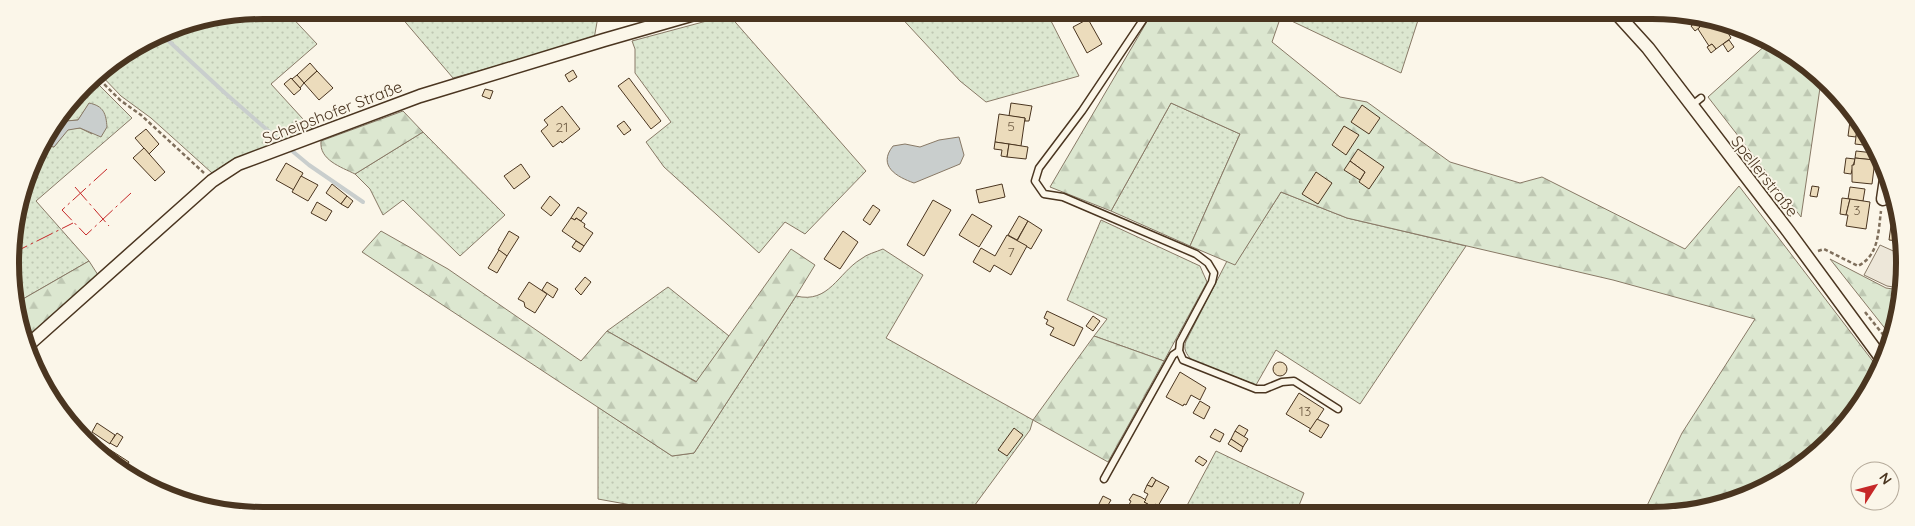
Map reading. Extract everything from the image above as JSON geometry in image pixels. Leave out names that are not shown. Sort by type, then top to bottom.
[{"type":"street","name":"Scheipshofer Straße","points":[[32,342],[212,181],[238,164],[420,96],[680,19]]},
{"type":"street","name":"Spellerstraße","points":[[1622,19],[1696,102],[1879,354]]},
{"type":"street","points":[[1883,200],[1885,189]]},
{"type":"lane","points":[[1143,19],[1082,111],[1039,168],[1035,181],[1044,194],[1063,197],[1196,254],[1208,262],[1214,273],[1212,282],[1180,342],[1179,351],[1184,360],[1256,390],[1265,389],[1282,382],[1294,381],[1338,409]]},
{"type":"lane","points":[[1104,479],[1173,355],[1179,351]]},
{"type":"path","points":[[100,80],[212,181]]},
{"type":"path","points":[[1817,251],[1824,249],[1858,266],[1866,262],[1875,251],[1883,200]]},
{"type":"green space","points":[[247,19],[293,19],[317,44],[271,84],[313,130],[229,162],[212,173],[151,118],[121,96],[104,78],[114,69],[141,51],[170,37],[215,23]]},
{"type":"green space","points":[[403,19],[598,19],[594,39],[453,78]]},
{"type":"green space","points":[[714,19],[733,19],[866,171],[805,234],[785,222],[759,253],[664,167],[646,142],[671,122],[635,73],[635,49],[632,41]]},
{"type":"green space","points":[[902,19],[1050,19],[1079,76],[986,102],[960,81]]},
{"type":"green space","points":[[1148,19],[1280,19],[1272,42],[1340,97],[1367,102],[1450,162],[1520,183],[1542,177],[1685,249],[1739,186],[1875,363],[1864,385],[1836,424],[1801,457],[1774,475],[1745,489],[1700,503],[1668,507],[1646,507],[1682,433],[1755,319],[1613,280],[1347,218],[1281,192],[1235,265],[1190,246],[1240,134],[1171,103],[1111,211],[1050,187]]},
{"type":"green space","points":[[1287,19],[1418,19],[1401,73]]},
{"type":"green space","points":[[1764,46],[1801,69],[1820,86],[1801,217],[1708,97]]},
{"type":"green space","points":[[97,83],[132,118],[36,201],[89,261],[22,300],[19,279],[19,247],[23,215],[32,184],[49,146],[54,147],[68,129],[80,128],[92,134],[89,104],[78,120],[64,121],[69,114]]},
{"type":"green space","points":[[1171,103],[1240,134],[1190,246],[1111,211]]},
{"type":"green space","points":[[403,111],[423,132],[355,174],[332,162],[321,148],[321,141]]},
{"type":"green space","points":[[423,132],[505,215],[460,256],[403,200],[383,215],[370,189],[355,174]]},
{"type":"green space","points":[[1281,192],[1347,218],[1466,246],[1360,404],[1276,350],[1256,385],[1192,360],[1186,351],[1186,341],[1227,261],[1235,264]]},
{"type":"green space","points":[[1101,220],[1200,266],[1207,282],[1164,361],[1094,336],[1107,319],[1067,300]]},
{"type":"green space","points":[[381,231],[448,269],[581,361],[607,331],[696,382],[791,249],[815,265],[694,453],[672,456],[362,252]]},
{"type":"green space","points":[[883,249],[923,275],[886,338],[1033,420],[1030,430],[973,507],[642,507],[598,499],[598,407],[672,456],[694,453],[796,296],[817,296],[825,292],[853,265],[869,254]]},
{"type":"green space","points":[[1830,259],[1886,288],[1895,289],[1892,311],[1887,330]]},
{"type":"green space","points":[[89,261],[98,275],[30,335],[22,300]]},
{"type":"green space","points":[[668,287],[729,336],[697,382],[607,331]]},
{"type":"green space","points":[[1094,336],[1164,361],[1108,462],[1033,420]]},
{"type":"green space","points":[[1216,451],[1304,493],[1298,507],[1186,507]]},
{"type":"shaded area","points":[[89,103],[94,104],[101,108],[105,114],[107,127],[101,137],[80,128],[68,130],[54,147],[49,146],[64,121],[78,120]]},
{"type":"shaded area","points":[[959,137],[964,155],[960,164],[914,183],[901,178],[888,165],[887,159],[893,146],[905,144],[920,147],[939,140]]},
{"type":"shaded area","points":[[1880,245],[1896,252],[1895,287],[1887,286],[1864,275]]},
{"type":"building","points":[[1088,19],[1102,44],[1087,53],[1073,27]]},
{"type":"building","points":[[1695,22],[1700,27],[1695,31],[1691,26]]},
{"type":"building","points":[[1696,23],[1727,31],[1731,38],[1716,49],[1712,44],[1709,46],[1698,29],[1700,27]]},
{"type":"building","points":[[1729,40],[1734,47],[1728,52],[1723,44]]},
{"type":"building","points":[[1712,44],[1716,49],[1711,53],[1707,47]]},
{"type":"building","points":[[310,63],[317,71],[304,83],[297,75]]},
{"type":"building","points":[[573,70],[577,77],[569,82],[565,75]]},
{"type":"building","points":[[317,71],[333,88],[319,100],[304,83]]},
{"type":"building","points":[[297,75],[304,83],[300,88],[292,79]]},
{"type":"building","points":[[291,78],[301,89],[294,95],[284,84]]},
{"type":"building","points":[[629,78],[661,121],[651,129],[618,86]]},
{"type":"building","points":[[485,89],[493,91],[490,99],[482,96]]},
{"type":"building","points":[[1011,103],[1032,106],[1029,121],[1025,121],[1025,118],[1009,116]]},
{"type":"building","points":[[1362,105],[1380,118],[1369,134],[1351,122]]},
{"type":"building","points":[[562,106],[580,129],[562,143],[561,141],[553,147],[541,131],[548,125],[544,120]]},
{"type":"building","points":[[999,114],[1025,118],[1021,146],[995,142]]},
{"type":"building","points":[[624,121],[631,130],[624,135],[617,126]]},
{"type":"building","points":[[1850,121],[1857,130],[1856,137],[1848,136]]},
{"type":"building","points":[[1344,126],[1359,135],[1346,155],[1332,145]]},
{"type":"building","points":[[146,129],[159,144],[149,154],[135,138]]},
{"type":"building","points":[[1857,130],[1866,145],[1855,144]]},
{"type":"building","points":[[995,142],[1009,144],[1007,157],[1001,156],[1002,150],[994,149]]},
{"type":"building","points":[[1009,144],[1028,147],[1026,159],[1007,157]]},
{"type":"building","points":[[144,148],[165,172],[155,181],[133,158]]},
{"type":"building","points":[[1358,149],[1384,167],[1369,189],[1359,182],[1365,172],[1350,161]]},
{"type":"building","points":[[1856,151],[1870,153],[1873,159],[1873,160],[1855,158]]},
{"type":"building","points":[[1846,158],[1855,159],[1851,174],[1844,173]]},
{"type":"building","points":[[1855,158],[1873,160],[1875,163],[1872,184],[1852,182],[1852,165],[1854,165]]},
{"type":"building","points":[[1350,161],[1365,172],[1360,180],[1344,170]]},
{"type":"building","points":[[286,163],[303,173],[294,190],[276,180]]},
{"type":"building","points":[[521,164],[530,177],[514,189],[504,176]]},
{"type":"building","points":[[1316,172],[1332,183],[1318,204],[1302,194]]},
{"type":"building","points":[[301,176],[318,185],[308,201],[292,192]]},
{"type":"building","points":[[332,184],[347,196],[341,204],[326,193]]},
{"type":"building","points":[[1002,184],[1005,197],[979,203],[976,190]]},
{"type":"building","points":[[1812,186],[1819,187],[1817,197],[1810,196]]},
{"type":"building","points":[[1850,187],[1865,189],[1863,201],[1848,199]]},
{"type":"building","points":[[347,196],[353,201],[348,208],[341,204]]},
{"type":"building","points":[[550,196],[560,205],[551,216],[541,208]]},
{"type":"building","points":[[1842,198],[1850,199],[1846,215],[1840,214]]},
{"type":"building","points":[[1850,199],[1870,202],[1866,229],[1846,226],[1848,215],[1846,215]]},
{"type":"building","points":[[933,200],[951,210],[924,256],[907,245]]},
{"type":"building","points":[[317,202],[332,211],[326,221],[311,213]]},
{"type":"building","points":[[873,205],[880,210],[870,225],[863,220]]},
{"type":"building","points":[[578,207],[587,213],[581,221],[571,218]]},
{"type":"building","points":[[972,214],[992,226],[979,247],[959,235]]},
{"type":"building","points":[[1019,216],[1028,221],[1017,240],[1008,235]]},
{"type":"building","points":[[1892,217],[1895,241],[1889,240]]},
{"type":"building","points":[[571,218],[575,220],[576,218],[585,224],[584,227],[593,233],[584,246],[562,231]]},
{"type":"building","points":[[1028,221],[1042,230],[1031,249],[1017,241]]},
{"type":"building","points":[[509,231],[519,237],[507,256],[498,250]]},
{"type":"building","points":[[843,231],[858,242],[840,269],[824,259]]},
{"type":"building","points":[[1007,235],[1027,246],[1011,275],[994,265],[990,272],[973,262],[981,248],[995,256]]},
{"type":"building","points":[[576,241],[584,246],[580,252],[572,247]]},
{"type":"building","points":[[499,250],[507,256],[497,273],[488,268]]},
{"type":"building","points":[[585,277],[591,282],[581,295],[575,289]]},
{"type":"building","points":[[529,282],[547,294],[535,313],[525,307],[524,302],[518,299]]},
{"type":"building","points":[[547,282],[558,289],[553,298],[542,290]]},
{"type":"building","points":[[1047,311],[1083,328],[1074,346],[1050,335],[1054,328],[1046,324],[1048,320],[1044,318]]},
{"type":"building","points":[[1093,316],[1100,321],[1093,331],[1086,326]]},
{"type":"building","points":[[1280,362],[1285,364],[1287,369],[1285,374],[1280,376],[1275,374],[1273,369],[1275,364]]},
{"type":"building","points":[[1180,372],[1206,388],[1200,400],[1191,395],[1186,405],[1184,404],[1183,406],[1166,397]]},
{"type":"building","points":[[1299,393],[1324,409],[1311,429],[1286,414]]},
{"type":"building","points":[[1200,401],[1210,407],[1204,419],[1193,413]]},
{"type":"building","points":[[1317,419],[1329,425],[1321,438],[1309,431]]},
{"type":"building","points":[[97,423],[115,435],[110,444],[92,432]]},
{"type":"building","points":[[1239,425],[1248,430],[1244,437],[1235,431]]},
{"type":"building","points":[[1014,428],[1023,435],[1007,456],[998,450]]},
{"type":"building","points":[[1215,429],[1224,434],[1220,442],[1210,437]]},
{"type":"building","points":[[1235,431],[1248,439],[1243,447],[1231,439]]},
{"type":"building","points":[[117,433],[123,437],[117,447],[110,443]]},
{"type":"building","points":[[93,439],[129,462],[127,466]]},
{"type":"building","points":[[1231,439],[1243,447],[1241,452],[1228,444]]},
{"type":"building","points":[[1199,456],[1207,461],[1203,466],[1195,461]]},
{"type":"building","points":[[1152,477],[1156,480],[1152,487],[1147,485]]},
{"type":"building","points":[[1156,480],[1169,487],[1158,506],[1155,504],[1153,507],[1144,502],[1148,494],[1144,492],[1147,485],[1152,487]]},
{"type":"building","points":[[1133,494],[1146,500],[1144,502],[1153,507],[1128,507],[1131,501],[1129,500]]},
{"type":"building","points":[[1103,496],[1111,500],[1107,507],[1098,507]]},
{"type":"waterway","points":[[166,39],[281,142]]},
{"type":"waterway","points":[[291,150],[309,165],[363,202]]},
{"type":"power","points":[[107,169],[62,210],[86,235],[131,193]]},
{"type":"power","points":[[75,187],[109,226]]},
{"type":"power","points":[[19,250],[73,223]]}]
